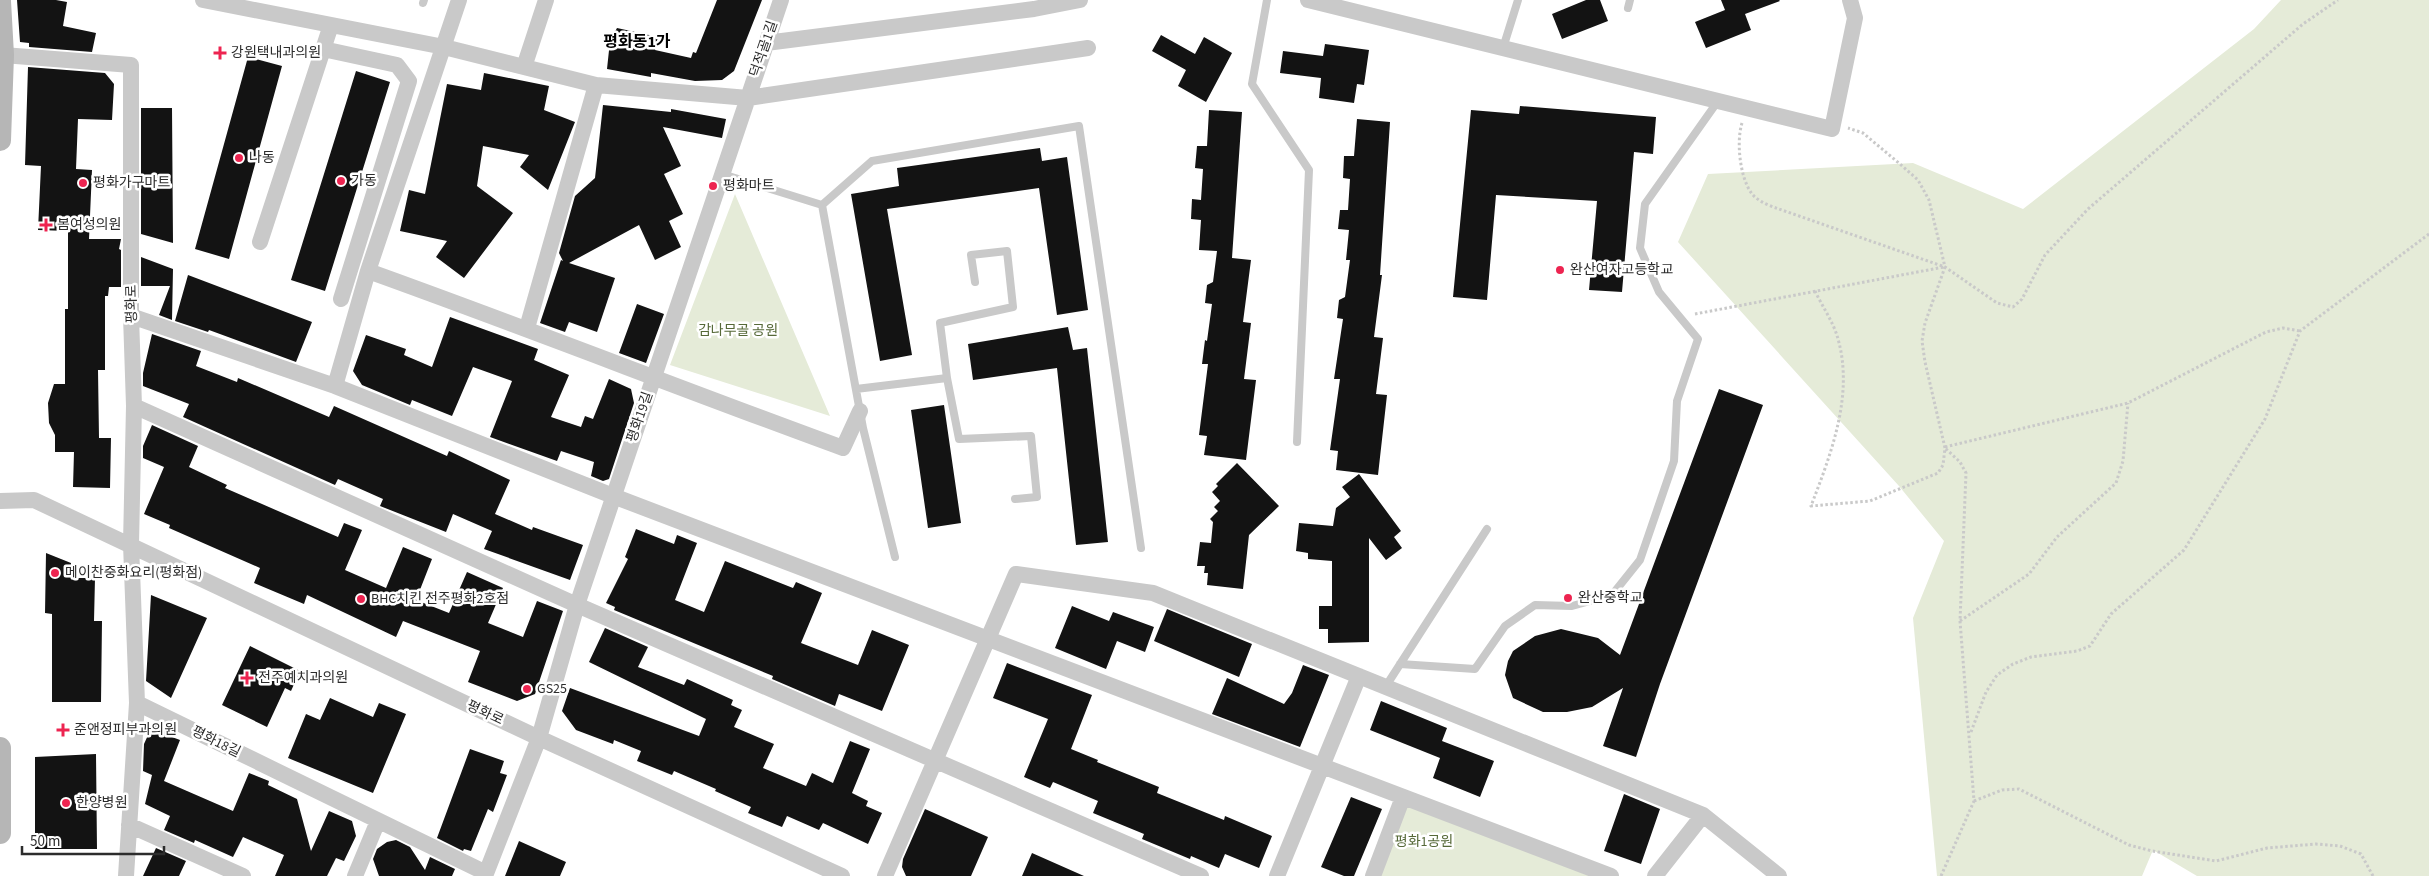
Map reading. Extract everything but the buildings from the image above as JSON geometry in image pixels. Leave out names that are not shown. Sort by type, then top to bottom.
[{"type":"street","points":[[203,0],[444,47],[596,86],[748,98],[1088,48]]},
{"type":"street","points":[[335,386],[368,271],[459,0]]},
{"type":"street","points":[[524,67],[546,0]]},
{"type":"street","name":"덕적골1길","points":[[748,98],[780,0]]},
{"type":"street","points":[[766,43],[1080,0]]},
{"type":"street","points":[[1308,0],[1832,129],[1855,18],[1850,0]]},
{"type":"street","points":[[0,1],[3,55],[0,140]]},
{"type":"street","points":[[260,242],[331,25]]},
{"type":"street","points":[[322,49],[397,65],[409,81],[341,299]]},
{"type":"street","name":"평화로","points":[[3,55],[131,65],[131,316],[134,406],[131,544],[137,703]]},
{"type":"street","points":[[527,328],[596,86]]},
{"type":"street","name":"평화19길","points":[[539,738],[577,604],[748,98]]},
{"type":"street","points":[[368,271],[527,328],[653,378],[843,448],[860,411]]},
{"type":"street","points":[[131,316],[335,386],[613,496],[989,637],[1611,876]]},
{"type":"street","points":[[134,406],[577,604],[1201,876]]},
{"type":"street","name":"평화로","points":[[0,501],[34,500],[131,544],[539,738],[842,876]]},
{"type":"street","points":[[885,876],[1016,574],[1153,593],[1703,815],[1779,876]]},
{"type":"street","points":[[1277,876],[1360,676]]},
{"type":"street","points":[[126,876],[137,703]]},
{"type":"street","name":"평화18길","points":[[137,703],[485,874],[539,738]]},
{"type":"street","points":[[0,748],[0,833]]},
{"type":"street","points":[[1373,876],[1403,797]]},
{"type":"street","points":[[1655,876],[1703,815]]},
{"type":"street","points":[[355,876],[378,821]]},
{"type":"street","points":[[129,825],[243,876]]},
{"type":"lane","points":[[1267,0],[1252,84],[1309,170],[1297,442]]},
{"type":"lane","points":[[1502,48],[1518,0]]},
{"type":"lane","points":[[1628,8],[1630,0]]},
{"type":"lane","points":[[1400,664],[1475,668],[1505,626],[1535,604],[1572,606],[1612,595],[1640,560],[1674,461],[1678,401],[1698,339],[1659,292],[1640,248],[1646,204],[1718,101]]},
{"type":"lane","points":[[822,205],[872,161],[1079,126],[1141,548]]},
{"type":"lane","points":[[722,174],[822,205]]},
{"type":"lane","points":[[822,205],[860,411],[895,557]]},
{"type":"lane","points":[[975,282],[970,255],[1007,251],[1013,307],[940,323],[947,378],[959,439],[1031,436],[1037,497],[1015,499]]},
{"type":"lane","points":[[856,388],[947,378]]},
{"type":"lane","points":[[1386,686],[1487,529]]},
{"type":"path","points":[[1748,108],[1740,128],[1738,148],[1747,184],[1757,199],[1779,209],[1944,267],[1997,303],[2007,307],[2016,306],[2045,255],[2088,209],[2303,24],[2338,0]]},
{"type":"path","points":[[1815,291],[1838,338],[1845,386],[1829,460],[1811,506],[1870,501],[1938,472],[1943,465],[1945,448],[1922,341],[1925,323],[1944,267],[1929,200],[1918,180],[1863,133],[1845,128],[1832,129]]},
{"type":"path","points":[[1971,732],[1986,692],[1997,675],[2013,664],[2031,657],[2077,651],[2090,646],[2111,614],[2184,550],[2264,419],[2300,330],[2429,234]]},
{"type":"path","points":[[1680,317],[1944,267]]},
{"type":"path","points":[[1945,448],[2128,403],[2266,332],[2283,328],[2300,330]]},
{"type":"path","points":[[1960,621],[2029,574],[2056,537],[2116,483],[2123,460],[2128,403]]},
{"type":"path","points":[[1941,876],[1974,801],[1971,732],[1960,621],[1966,473],[1960,462],[1945,448]]},
{"type":"path","points":[[1974,801],[2002,790],[2019,789],[2128,845],[2205,860],[2224,860],[2267,848],[2316,844],[2340,846],[2361,854],[2372,876]]},
{"type":"green space","points":[[2281,0],[2429,0],[2429,876],[2197,876],[2153,850],[2142,876],[1937,876],[1913,618],[1944,541],[1899,486],[1678,242],[1708,174],[1913,163],[2023,209],[2254,29]]},
{"type":"green space","name":"감나무골 공원","points":[[735,194],[830,416],[670,365]]},
{"type":"green space","name":"평화1공원","points":[[1403,797],[1611,876],[1373,876]]},
{"type":"place","name":"강원택내과의원","points":[[220,53]]},
{"type":"place","name":"나동","points":[[239,158]]},
{"type":"place","name":"가동","points":[[341,181]]},
{"type":"place","name":"평화가구마트","points":[[83,183]]},
{"type":"place","name":"평화마트","points":[[713,186]]},
{"type":"place","name":"봄여성의원","points":[[46,225]]},
{"type":"place","name":"완산여자고등학교","points":[[1560,270]]},
{"type":"place","name":"메이찬중화요리(평화점)","points":[[55,573]]},
{"type":"place","name":"완산중학교","points":[[1568,598]]},
{"type":"place","name":"BHC치킨 전주평화2호점","points":[[361,599]]},
{"type":"place","name":"전주예치과의원","points":[[247,678]]},
{"type":"place","name":"GS25","points":[[527,689]]},
{"type":"place","name":"준앤정피부과의원","points":[[63,730]]},
{"type":"place","name":"한양병원","points":[[66,803]]},
{"type":"district","name":"평화동1가","points":[[637,42]]}]
